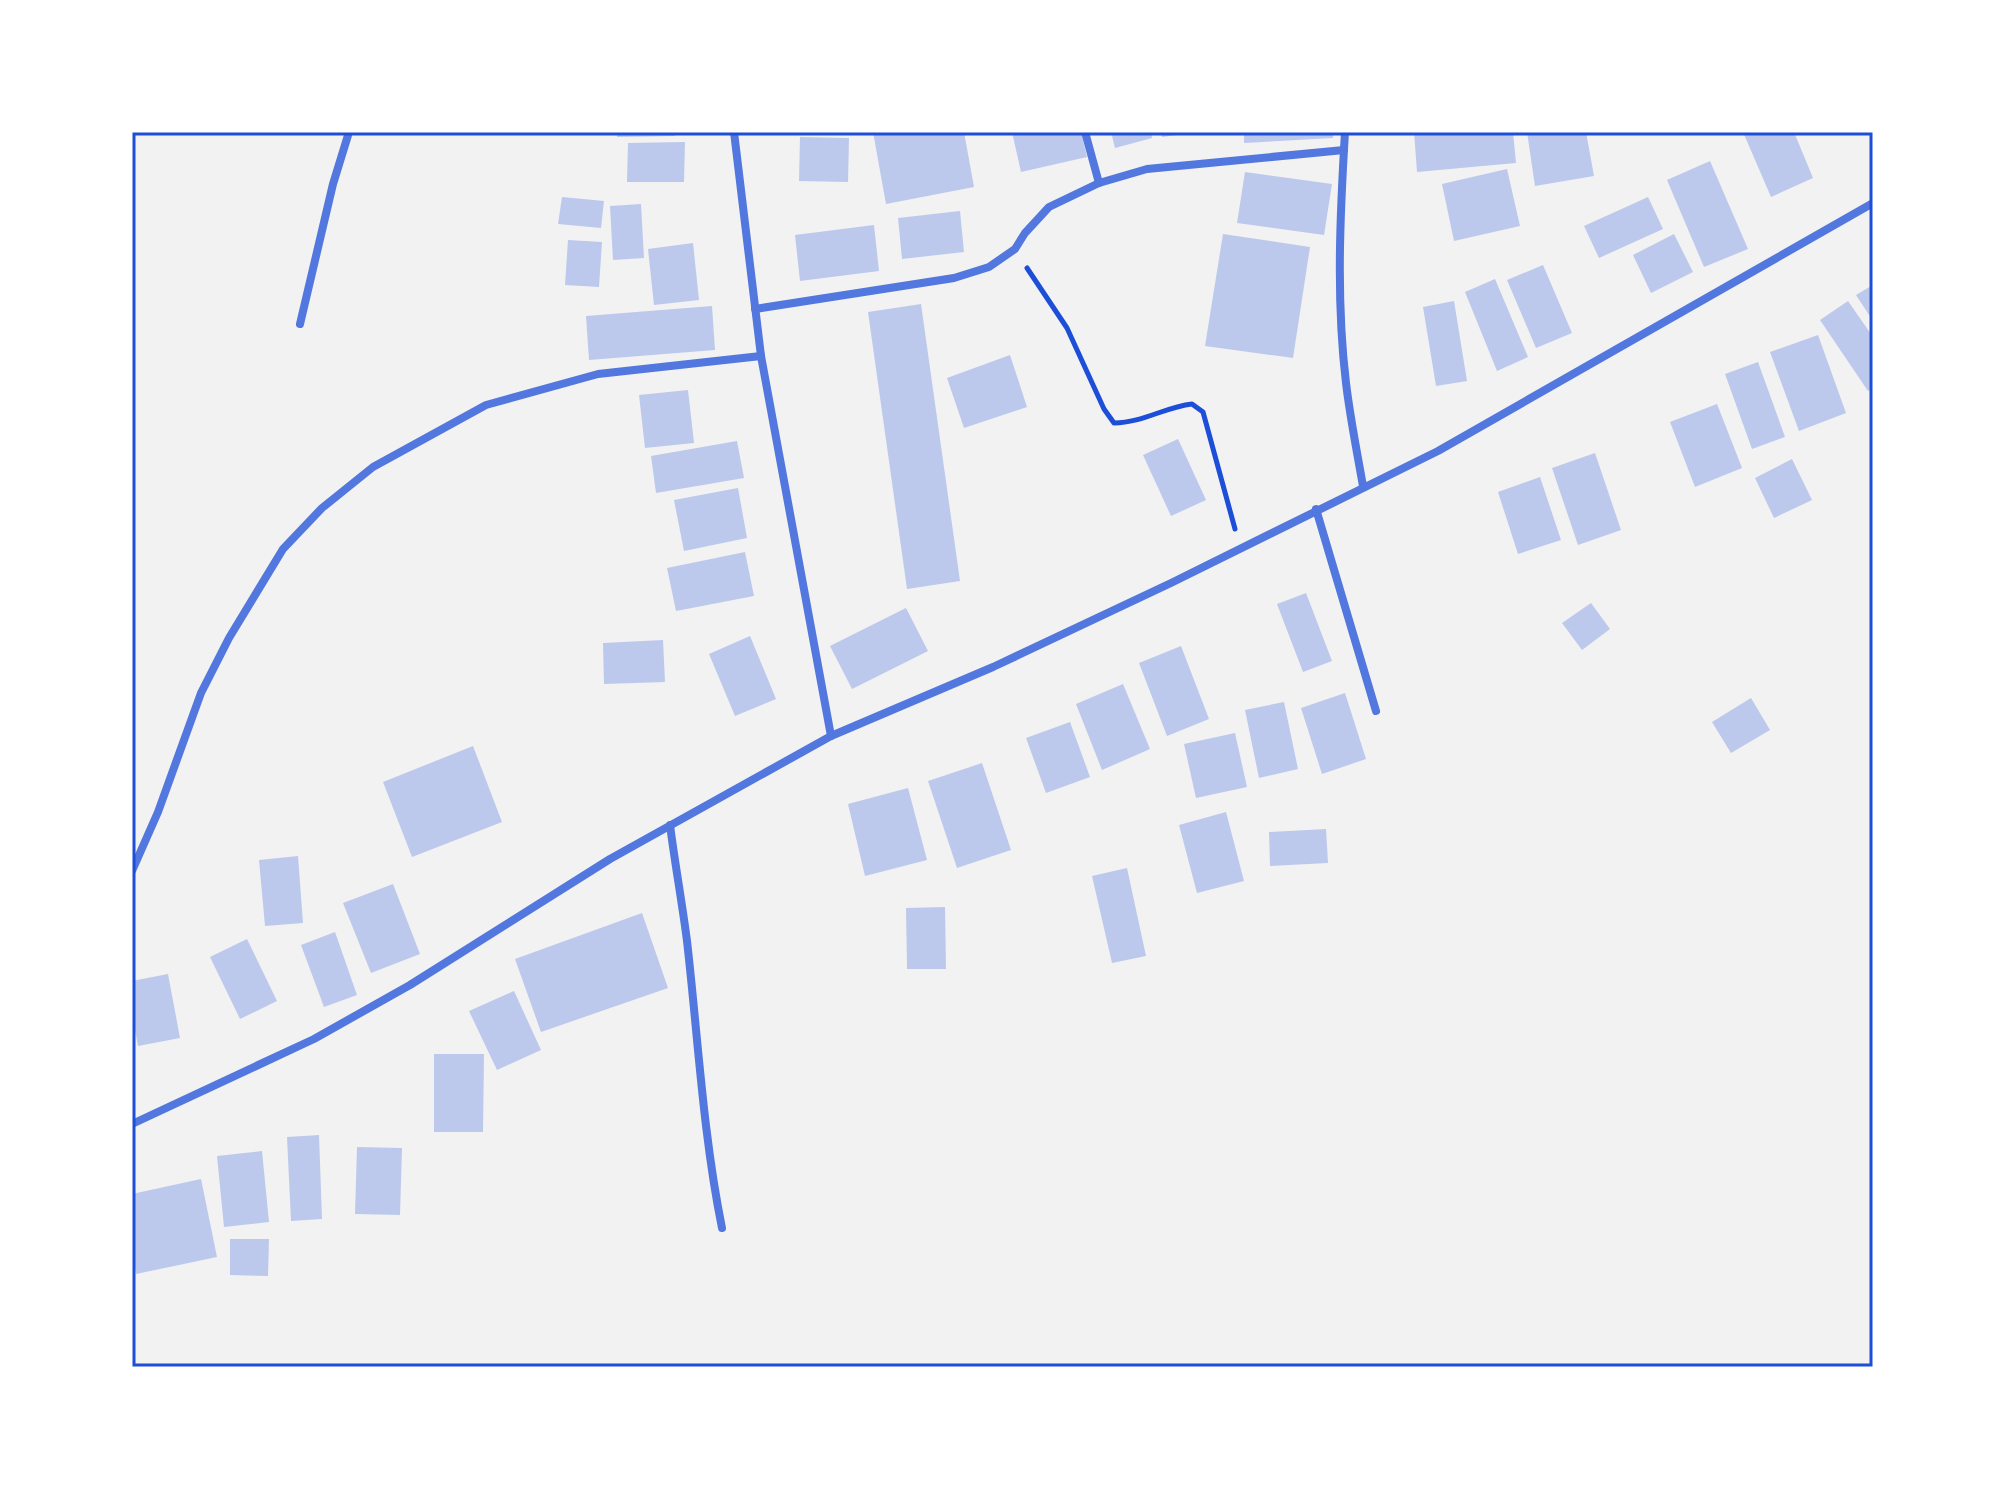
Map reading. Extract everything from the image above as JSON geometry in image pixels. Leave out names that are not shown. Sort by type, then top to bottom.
[{"type":"street","points":[[300,324],[333,184],[349,132]]},
{"type":"street","points":[[734,132],[761,356],[831,736]]},
{"type":"street","points":[[1085,132],[1099,183]]},
{"type":"street","points":[[1345,132],[1341,204],[1342,319],[1346,382],[1363,486]]},
{"type":"street","points":[[755,309],[954,278],[989,267],[1015,249],[1049,207],[1099,183],[1147,169],[1344,150]]},
{"type":"street","points":[[132,1124],[328,1031],[410,985],[610,859],[831,736],[993,667],[1438,451],[1873,203]]},
{"type":"street","points":[[132,871],[158,812],[201,693],[229,638],[283,549],[332,499],[373,467],[486,405],[598,374],[761,356]]},
{"type":"street","points":[[1316,509],[1376,711]]},
{"type":"street","points":[[670,825],[687,939],[697,1054],[722,1228]]},
{"type":"path","points":[[1015,249],[1067,328],[1104,409],[1114,423],[1131,423],[1180,405],[1192,404],[1203,412],[1240,549]]},
{"type":"building","points":[[617,132],[675,132],[675,136],[617,137]]},
{"type":"building","points":[[873,132],[964,132],[974,187],[886,204]]},
{"type":"building","points":[[1012,132],[1081,132],[1087,157],[1021,172]]},
{"type":"building","points":[[1111,132],[1151,132],[1152,138],[1115,148]]},
{"type":"building","points":[[1161,132],[1185,132],[1185,134],[1162,137]]},
{"type":"building","points":[[1244,132],[1333,132],[1333,138],[1244,143]]},
{"type":"building","points":[[1414,132],[1513,132],[1516,163],[1417,172]]},
{"type":"building","points":[[1527,132],[1586,132],[1594,176],[1535,186]]},
{"type":"building","points":[[1743,132],[1794,132],[1813,178],[1771,197]]},
{"type":"building","points":[[800,137],[849,138],[848,182],[799,181]]},
{"type":"building","points":[[685,142],[684,182],[627,182],[628,143]]},
{"type":"building","points":[[1710,161],[1748,249],[1704,267],[1667,180]]},
{"type":"building","points":[[1507,169],[1520,226],[1454,241],[1442,184]]},
{"type":"building","points":[[1245,172],[1332,184],[1324,235],[1237,223]]},
{"type":"building","points":[[562,197],[604,201],[601,228],[558,224]]},
{"type":"building","points":[[1648,197],[1663,229],[1599,258],[1584,226]]},
{"type":"building","points":[[641,204],[644,258],[613,260],[610,206]]},
{"type":"building","points":[[960,211],[964,252],[902,259],[898,218]]},
{"type":"building","points":[[874,225],[879,271],[800,281],[795,235]]},
{"type":"building","points":[[1223,234],[1310,247],[1293,358],[1205,346]]},
{"type":"building","points":[[1674,234],[1693,272],[1651,293],[1633,255]]},
{"type":"building","points":[[568,240],[602,242],[599,287],[565,285]]},
{"type":"building","points":[[693,243],[699,300],[654,305],[648,249]]},
{"type":"building","points":[[1543,265],[1572,333],[1536,348],[1507,280]]},
{"type":"building","points":[[1495,279],[1528,357],[1497,371],[1465,292]]},
{"type":"building","points":[[1873,285],[1873,321],[1856,295]]},
{"type":"building","points":[[1454,301],[1467,381],[1436,386],[1423,307]]},
{"type":"building","points":[[1848,301],[1873,337],[1873,388],[1868,391],[1820,320]]},
{"type":"building","points":[[921,304],[960,581],[907,589],[868,312]]},
{"type":"building","points":[[712,306],[715,350],[589,360],[586,316]]},
{"type":"building","points":[[1818,335],[1846,413],[1799,431],[1770,352]]},
{"type":"building","points":[[1010,355],[1027,407],[964,428],[947,378]]},
{"type":"building","points":[[1758,362],[1785,437],[1752,449],[1725,374]]},
{"type":"building","points":[[688,390],[694,443],[645,448],[639,395]]},
{"type":"building","points":[[1717,404],[1742,468],[1695,487],[1670,422]]},
{"type":"building","points":[[1178,439],[1206,500],[1171,516],[1143,455]]},
{"type":"building","points":[[737,441],[744,478],[656,493],[651,456]]},
{"type":"building","points":[[1595,453],[1621,530],[1578,545],[1552,468]]},
{"type":"building","points":[[1792,459],[1812,500],[1774,518],[1755,478]]},
{"type":"building","points":[[1540,477],[1561,540],[1518,554],[1498,492]]},
{"type":"building","points":[[738,488],[747,538],[684,551],[674,500]]},
{"type":"building","points":[[745,552],[754,596],[676,611],[667,568]]},
{"type":"building","points":[[1306,593],[1332,661],[1303,672],[1277,604]]},
{"type":"building","points":[[1591,603],[1610,629],[1582,650],[1562,623]]},
{"type":"building","points":[[906,608],[928,651],[852,689],[830,646]]},
{"type":"building","points":[[750,636],[776,699],[735,716],[709,654]]},
{"type":"building","points":[[663,640],[665,682],[604,684],[603,643]]},
{"type":"building","points":[[1181,646],[1209,719],[1167,736],[1139,663]]},
{"type":"building","points":[[1123,684],[1150,749],[1102,770],[1076,704]]},
{"type":"building","points":[[1345,693],[1366,759],[1322,774],[1301,708]]},
{"type":"building","points":[[1751,698],[1770,730],[1731,753],[1712,722]]},
{"type":"building","points":[[1284,702],[1298,769],[1259,778],[1245,710]]},
{"type":"building","points":[[1070,722],[1090,777],[1046,793],[1026,738]]},
{"type":"building","points":[[1235,733],[1247,787],[1196,798],[1184,744]]},
{"type":"building","points":[[473,746],[502,822],[412,857],[383,782]]},
{"type":"building","points":[[982,763],[1011,850],[957,868],[928,781]]},
{"type":"building","points":[[908,788],[927,860],[865,876],[848,804]]},
{"type":"building","points":[[1226,812],[1244,881],[1197,893],[1179,825]]},
{"type":"building","points":[[1326,829],[1328,863],[1270,866],[1269,832]]},
{"type":"building","points":[[298,856],[303,923],[265,926],[259,860]]},
{"type":"building","points":[[1127,868],[1146,956],[1112,963],[1092,876]]},
{"type":"building","points":[[393,884],[420,954],[371,973],[343,903]]},
{"type":"building","points":[[945,907],[946,969],[907,969],[906,908]]},
{"type":"building","points":[[642,913],[668,988],[541,1032],[515,959]]},
{"type":"building","points":[[335,932],[357,995],[324,1007],[301,945]]},
{"type":"building","points":[[247,939],[277,1001],[240,1019],[210,957]]},
{"type":"building","points":[[168,974],[180,1038],[138,1046],[132,1013],[132,981]]},
{"type":"building","points":[[514,991],[541,1050],[497,1070],[469,1011]]},
{"type":"building","points":[[434,1054],[484,1054],[483,1132],[434,1132]]},
{"type":"building","points":[[319,1135],[322,1219],[291,1221],[287,1137]]},
{"type":"building","points":[[357,1147],[402,1148],[400,1215],[355,1214]]},
{"type":"building","points":[[262,1151],[269,1222],[224,1227],[217,1156]]},
{"type":"building","points":[[201,1179],[217,1257],[136,1274],[132,1251],[132,1194]]},
{"type":"building","points":[[230,1239],[269,1239],[268,1276],[230,1275]]}]
